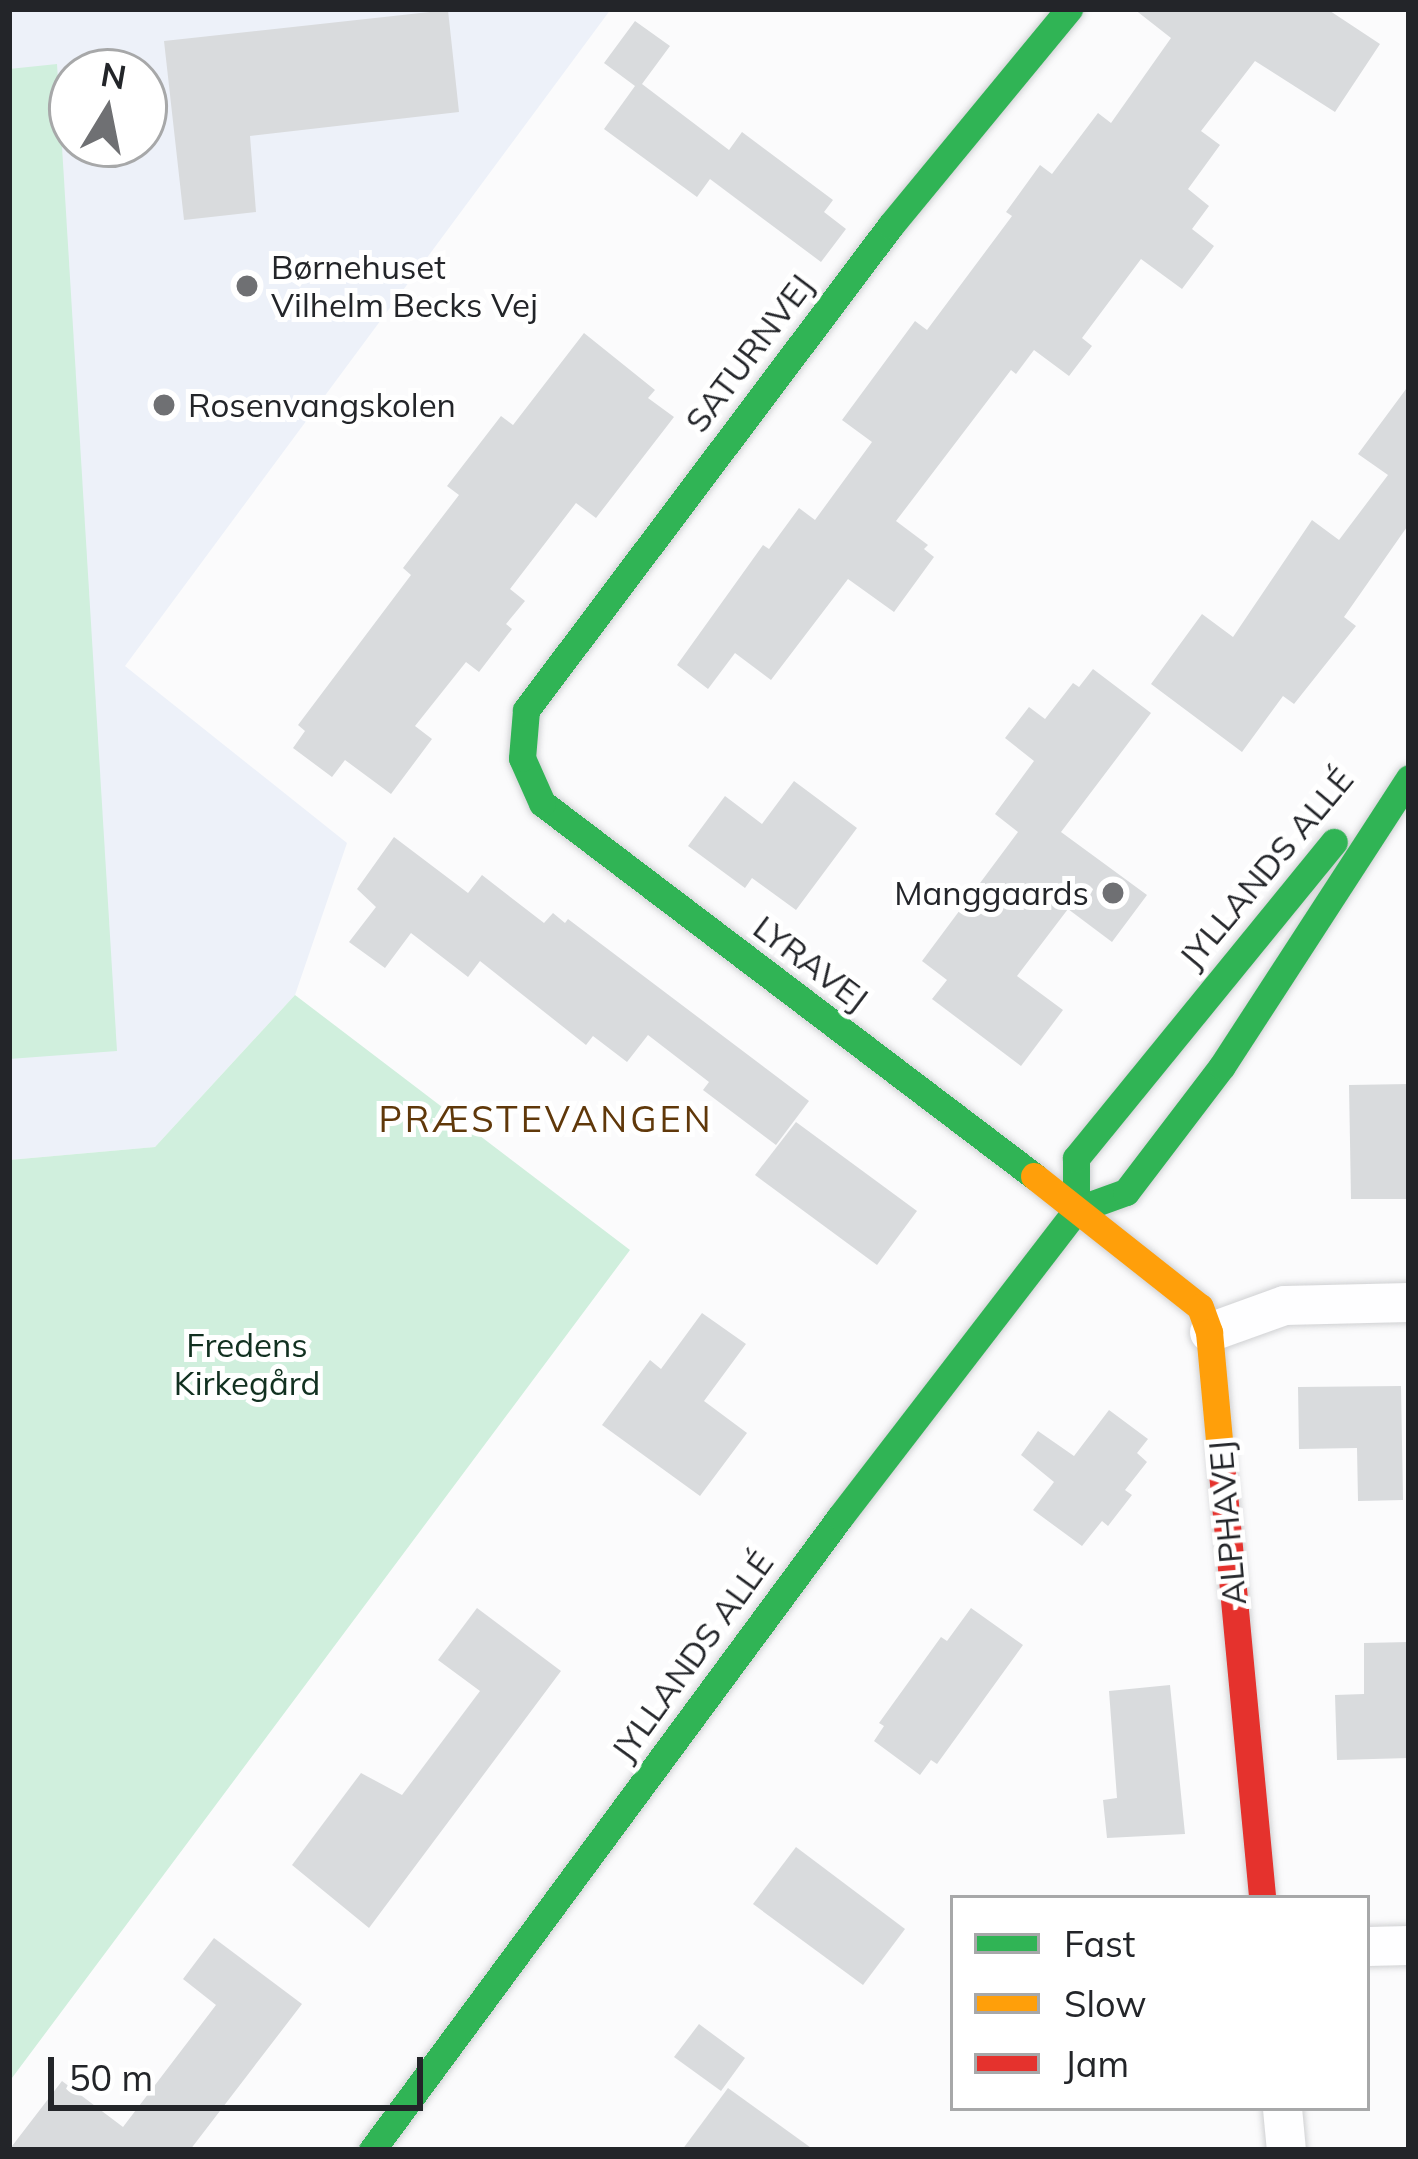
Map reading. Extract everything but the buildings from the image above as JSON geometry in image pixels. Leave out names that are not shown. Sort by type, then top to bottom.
[{"type":"street","name":"SATURNVEJ","points":[[521,758],[526,710],[890,225],[1069,9]]},
{"type":"street","name":"JYLLANDS ALLÉ","points":[[1076,1210],[1076,1158],[1409,753]]},
{"type":"street","name":"LYRAVEJ","points":[[521,758],[542,803],[1076,1210]]},
{"type":"street","name":"JYLLANDS ALLÉ","points":[[372,2150],[840,1517],[1076,1210],[1126,1192],[1222,1066],[1409,778]]},
{"type":"street","name":"ALPHAVEJ","points":[[1076,1210],[1180,1286],[1200,1307],[1209,1332],[1262,1895]]},
{"type":"street","points":[[1209,1332],[1284,1305],[1409,1302]]},
{"type":"street","points":[[1370,1946],[1409,1945]]},
{"type":"street","points":[[1282,2111],[1286,2150]]},
{"type":"shaded area","name":"Rosenvangskolen","points":[[9,9],[611,9],[125,666],[347,843],[295,995],[155,1147],[9,1160]]},
{"type":"green space","points":[[48,65],[48,168],[63,168],[117,1051],[9,1059],[9,69]]},
{"type":"green space","name":"Fredens Kirkegård","points":[[295,995],[630,1250],[9,2082],[9,1160],[155,1147]]},
{"type":"traffic: fast","points":[[1034,1176],[542,803],[522,758],[526,710],[891,225],[1069,9]]},
{"type":"traffic: fast","points":[[372,2150],[840,1517],[1076,1210],[1126,1192],[1222,1066],[1409,778]]},
{"type":"traffic: fast","points":[[1076,1210],[1076,1158],[1334,842]]},
{"type":"traffic: slow","points":[[1034,1176],[1200,1307],[1209,1332],[1221,1462]]},
{"type":"traffic: jam","points":[[1221,1462],[1262,1895]]},
{"type":"place","name":"Børnehuset Vilhelm Becks Vej","points":[[247,286]]},
{"type":"place","name":"Rosenvangskolen","points":[[164,405]]},
{"type":"place","name":"Manggaards","points":[[1113,893]]},
{"type":"district","name":"PRÆSTEVANGEN","points":[[546,1119]]}]
